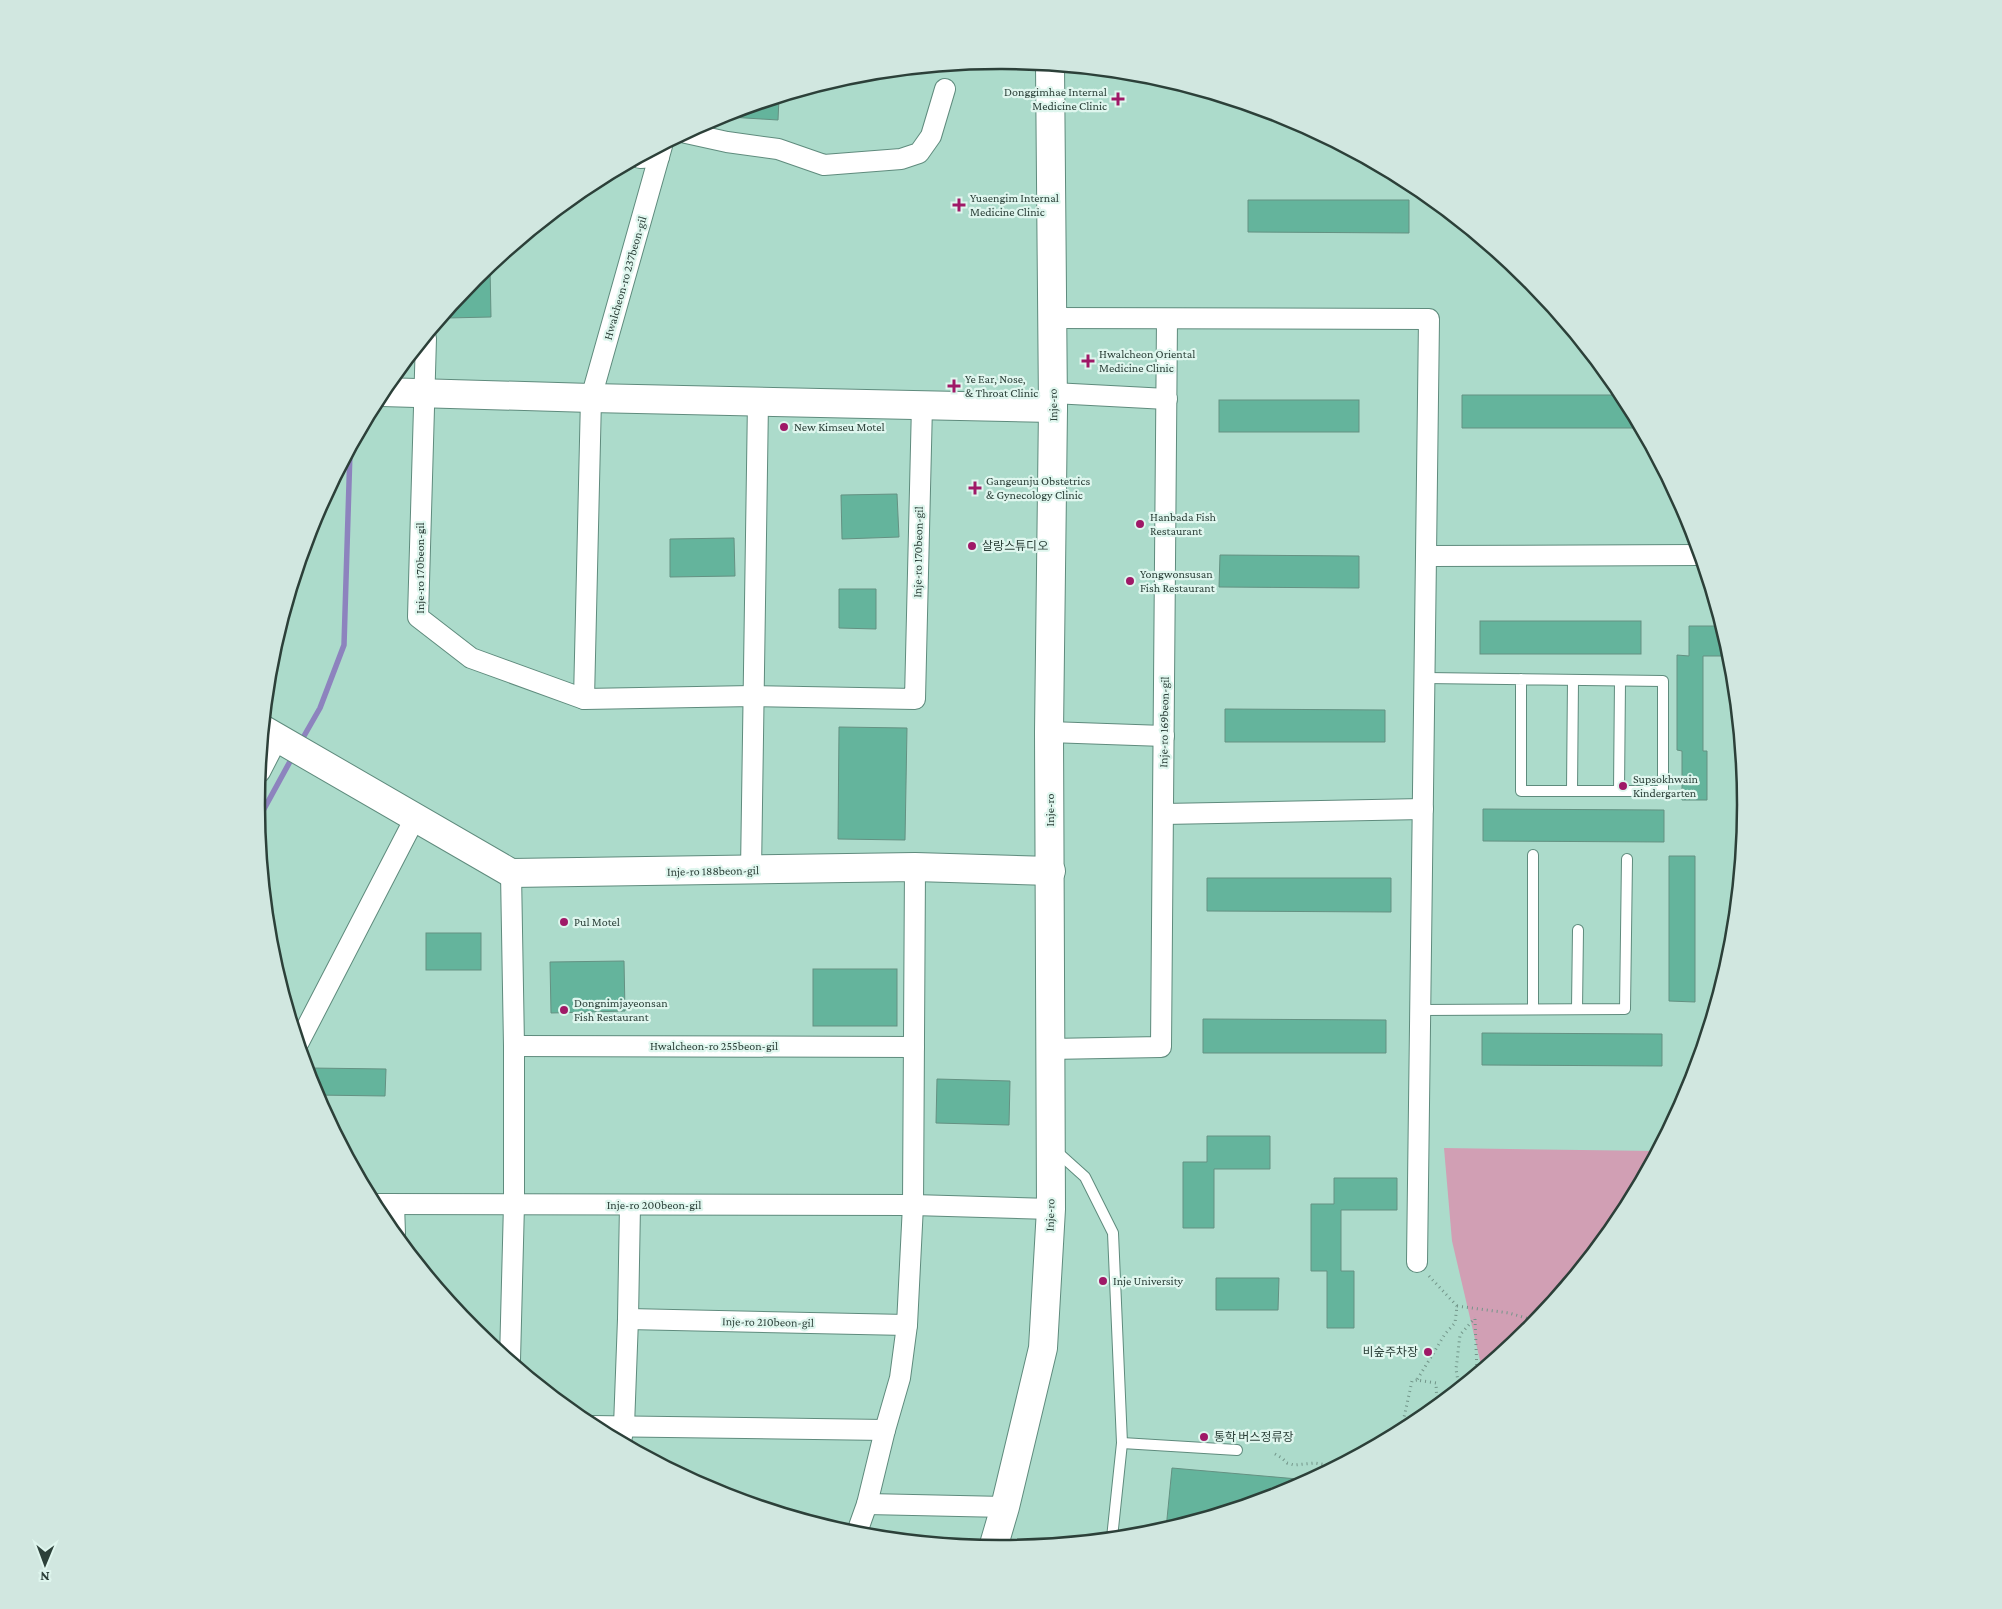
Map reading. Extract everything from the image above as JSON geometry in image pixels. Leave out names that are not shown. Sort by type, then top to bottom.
[{"type":"main road","name":"Inje-ro","points":[[995,1540],[1043,1348],[1050,1209],[1049,732],[1053,401],[1050,70]]},
{"type":"main road","points":[[392,392],[922,405],[1053,401]]},
{"type":"main road","points":[[277,737],[511,873]]},
{"type":"main road","name":"Inje-ro 188beon-gil","points":[[511,873],[915,867],[1050,871]]},
{"type":"street","points":[[697,135],[778,149],[824,165],[901,159],[919,153],[931,136],[945,88]]},
{"type":"street","name":"Hwalcheon-ro 237beon-gil","points":[[591,398],[652,157]]},
{"type":"street","points":[[1051,318],[1429,319],[1416,1262]]},
{"type":"street","name":"Inje-ro 169beon-gil","points":[[1050,1049],[1161,1047],[1167,319]]},
{"type":"street","points":[[424,393],[426,346]]},
{"type":"street","name":"Inje-ro 170beon-gil","points":[[424,393],[418,617],[471,658],[584,699],[753,696],[915,698],[922,405]]},
{"type":"street","points":[[584,699],[591,398]]},
{"type":"street","points":[[1053,401],[1167,399]]},
{"type":"street","points":[[751,870],[758,401]]},
{"type":"street","points":[[1427,556],[1693,555]]},
{"type":"street","points":[[1049,732],[1164,736]]},
{"type":"street","points":[[267,758],[277,737]]},
{"type":"street","points":[[1163,814],[1423,809]]},
{"type":"street","points":[[302,1036],[415,818]]},
{"type":"street","points":[[858,1526],[868,1504],[885,1430],[900,1378],[907,1325],[913,1206],[915,867]]},
{"type":"street","points":[[510,1353],[514,1204],[511,873]]},
{"type":"street","name":"Hwalcheon-ro 255beon-gil","points":[[514,1046],[914,1047]]},
{"type":"street","name":"Inje-ro 200beon-gil","points":[[384,1204],[913,1206],[1050,1209]]},
{"type":"street","points":[[630,1205],[628,1319],[622,1434],[885,1430]]},
{"type":"street","name":"Inje-ro 210beon-gil","points":[[628,1319],[907,1325]]},
{"type":"street","points":[[868,1504],[1005,1507]]},
{"type":"lane","points":[[1425,678],[1521,679],[1663,682],[1663,791],[1521,791],[1521,679]]},
{"type":"lane","points":[[1572,791],[1573,680]]},
{"type":"lane","points":[[1619,791],[1620,681]]},
{"type":"lane","points":[[1533,855],[1533,1009]]},
{"type":"lane","points":[[1420,1010],[1625,1008],[1627,858]]},
{"type":"lane","points":[[1577,1009],[1578,930]]},
{"type":"lane","points":[[1050,1146],[1085,1177],[1113,1233],[1122,1443],[1113,1531]]},
{"type":"lane","points":[[1122,1443],[1237,1450]]},
{"type":"path","points":[[1416,1262],[1457,1306],[1509,1312],[1527,1318]]},
{"type":"path","points":[[1403,1420],[1412,1382],[1416,1380],[1445,1334],[1455,1323],[1457,1306]]},
{"type":"path","points":[[1458,1381],[1456,1369],[1460,1335],[1475,1318],[1476,1366]]},
{"type":"path","points":[[1416,1380],[1436,1383],[1437,1397]]},
{"type":"path","points":[[1275,1454],[1287,1463],[1294,1465],[1314,1463],[1325,1465]]},
{"type":"shaded area","points":[[1444,1148],[1650,1151],[1613,1213],[1585,1252],[1554,1290],[1521,1325],[1480,1362],[1452,1241]]},
{"type":"building","points":[[779,104],[778,120],[739,118]]},
{"type":"building","points":[[1248,200],[1409,200],[1409,233],[1248,232]]},
{"type":"building","points":[[490,275],[491,317],[449,318]]},
{"type":"building","points":[[1462,395],[1612,395],[1633,428],[1462,428]]},
{"type":"building","points":[[1219,400],[1359,400],[1359,432],[1219,432]]},
{"type":"building","points":[[897,494],[899,537],[842,539],[841,495]]},
{"type":"building","points":[[734,538],[735,576],[670,577],[670,539]]},
{"type":"building","points":[[1220,555],[1359,556],[1359,588],[1219,587]]},
{"type":"building","points":[[839,589],[876,589],[876,629],[839,628]]},
{"type":"building","points":[[1480,621],[1641,621],[1641,654],[1480,654]]},
{"type":"building","points":[[1689,626],[1715,626],[1722,656],[1703,656],[1703,751],[1707,751],[1707,800],[1682,800],[1682,751],[1677,750],[1677,655],[1689,656]]},
{"type":"building","points":[[1225,709],[1385,710],[1385,742],[1225,742]]},
{"type":"building","points":[[839,727],[907,728],[905,840],[838,839]]},
{"type":"building","points":[[1483,809],[1664,810],[1664,842],[1483,841]]},
{"type":"building","points":[[1669,856],[1695,856],[1695,1002],[1669,1001]]},
{"type":"building","points":[[1207,878],[1391,878],[1391,912],[1207,911]]},
{"type":"building","points":[[426,933],[481,933],[481,970],[426,970]]},
{"type":"building","points":[[624,961],[625,1011],[551,1013],[550,962]]},
{"type":"building","points":[[813,969],[897,969],[897,1026],[813,1026]]},
{"type":"building","points":[[1203,1019],[1386,1020],[1386,1053],[1203,1053]]},
{"type":"building","points":[[1482,1033],[1662,1034],[1662,1066],[1482,1065]]},
{"type":"building","points":[[314,1068],[386,1069],[385,1096],[325,1095]]},
{"type":"building","points":[[937,1079],[1010,1081],[1009,1125],[936,1123]]},
{"type":"building","points":[[1207,1136],[1270,1136],[1270,1169],[1214,1169],[1214,1228],[1183,1228],[1183,1162],[1207,1162]]},
{"type":"building","points":[[1334,1178],[1397,1178],[1397,1210],[1341,1210],[1341,1271],[1354,1271],[1354,1328],[1327,1328],[1327,1271],[1311,1271],[1311,1204],[1334,1204]]},
{"type":"building","points":[[1216,1278],[1279,1278],[1278,1310],[1216,1310]]},
{"type":"building","points":[[1172,1468],[1294,1479],[1237,1501],[1167,1521]]},
{"type":"waterway","points":[[300,743],[320,708],[344,645],[350,463]]},
{"type":"waterway","points":[[265,807],[293,756]]},
{"type":"place","name":"Donggimhae Internal Medicine Clinic","points":[[1118,99]]},
{"type":"place","name":"Yuaengim Internal Medicine Clinic","points":[[959,205]]},
{"type":"place","name":"Hwalcheon Oriental Medicine Clinic","points":[[1088,361]]},
{"type":"place","name":"Ye Ear, Nose, & Throat Clinic","points":[[954,386]]},
{"type":"place","name":"New Kimseu Motel","points":[[784,427]]},
{"type":"place","name":"Gangeunju Obstetrics & Gynecology Clinic","points":[[975,488]]},
{"type":"place","name":"Hanbada Fish Restaurant","points":[[1140,524]]},
{"type":"place","name":"살랑스튜디오","points":[[972,546]]},
{"type":"place","name":"Yongwonsusan Fish Restaurant","points":[[1130,581]]},
{"type":"place","name":"Supsokhwain Kindergarten","points":[[1623,786]]},
{"type":"place","name":"Pul Motel","points":[[564,922]]},
{"type":"place","name":"Dongnimjayeonsan Fish Restaurant","points":[[564,1010]]},
{"type":"place","name":"Inje University","points":[[1103,1281]]},
{"type":"place","name":"비숲주차장","points":[[1428,1352]]},
{"type":"place","name":"통학 버스정류장","points":[[1204,1437]]}]
